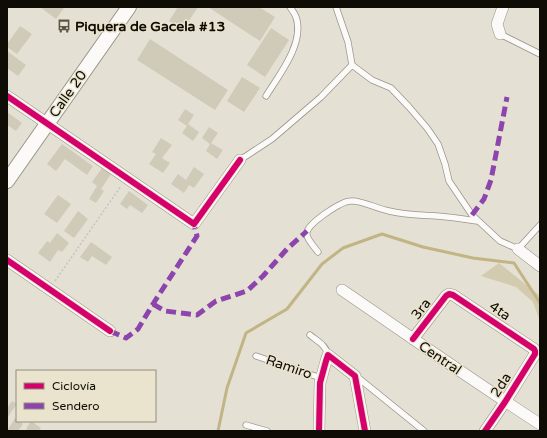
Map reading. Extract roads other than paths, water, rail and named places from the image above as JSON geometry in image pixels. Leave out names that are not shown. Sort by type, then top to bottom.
[{"type":"street","name":"Calle 20","points":[[7,181],[129,7]]},
{"type":"street","points":[[500,34],[497,24],[503,7]]},
{"type":"street","points":[[7,96],[194,224],[240,160]]},
{"type":"street","points":[[518,249],[540,266]]},
{"type":"street","points":[[7,260],[110,331]]},
{"type":"street","name":"Central","points":[[342,290],[505,402],[540,424]]},
{"type":"street","name":"3ra","points":[[413,339],[449,294]]},
{"type":"street","name":"4ta","points":[[449,294],[472,307],[535,351]]},
{"type":"street","name":"2da","points":[[485,431],[505,402],[535,351]]},
{"type":"street","points":[[319,431],[320,383],[328,355],[355,376],[365,431]]},
{"type":"lane","points":[[266,96],[290,56],[298,34],[296,17],[290,7]]},
{"type":"lane","points":[[336,7],[348,42],[352,65],[372,80],[391,88],[410,107],[427,128],[438,144],[449,181],[460,199],[477,220],[500,241],[518,249],[540,225]]},
{"type":"lane","points":[[500,34],[540,54]]},
{"type":"lane","points":[[240,160],[272,139],[320,97],[352,65]]},
{"type":"lane","points":[[318,252],[306,236],[307,231],[311,225],[322,216],[340,204],[351,201],[389,211],[408,214],[477,220]]},
{"type":"lane","points":[[310,335],[326,348],[328,355]]},
{"type":"lane","name":"Ramiro","points":[[256,356],[321,378]]},
{"type":"lane","points":[[355,376],[424,431]]},
{"type":"lane","points":[[246,425],[267,431]]},
{"type":"waterway","points":[[218,431],[227,388],[246,333],[287,309],[322,264],[343,248],[382,234],[423,247],[473,258],[514,263],[540,303]]},
{"type":"place","name":"Piquera de Gacela #13","points":[[64,26]]}]
